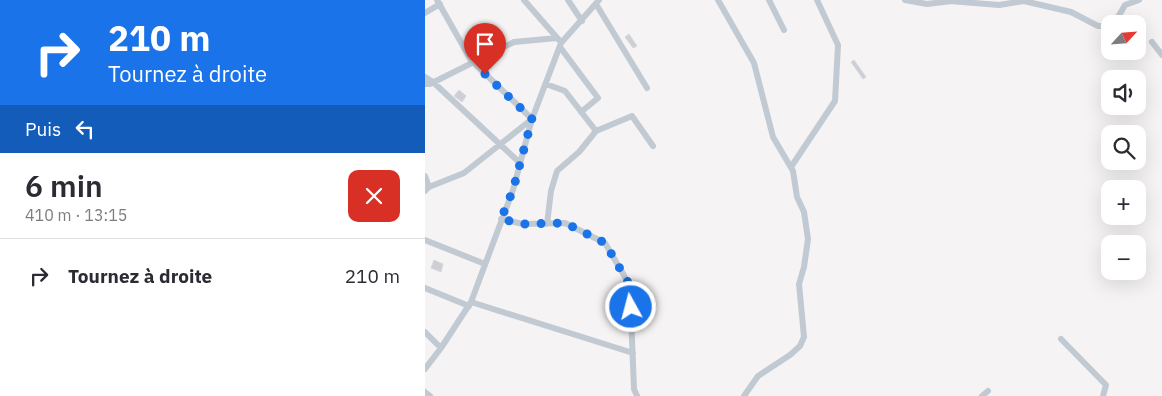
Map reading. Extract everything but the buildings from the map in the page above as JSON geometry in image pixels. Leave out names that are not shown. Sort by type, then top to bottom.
[{"type":"street","points":[[523,0],[559,43],[597,98],[581,112]]},
{"type":"street","points":[[568,0],[582,21]]},
{"type":"street","points":[[718,0],[754,63],[773,137],[793,171],[797,197],[804,212],[808,238],[804,267],[799,284],[804,337],[800,346],[790,355],[758,376],[744,396]]},
{"type":"street","points":[[769,0],[784,30]]},
{"type":"street","points":[[791,167],[835,101],[838,45],[817,0]]},
{"type":"street","points":[[905,0],[920,1],[927,4],[952,1],[999,5],[1025,1],[1071,12],[1101,26]]},
{"type":"street","points":[[1120,15],[1125,5],[1139,0]]},
{"type":"street","points":[[425,13],[438,2],[473,62],[532,119]]},
{"type":"street","points":[[425,369],[470,304],[513,190],[532,119],[559,43],[582,21],[598,2],[647,88]]},
{"type":"street","points":[[425,84],[433,82],[514,42],[559,43]]},
{"type":"street","points":[[1152,42],[1162,55]]},
{"type":"street","points":[[425,77],[433,82],[520,163]]},
{"type":"street","points":[[546,84],[565,91],[596,131]]},
{"type":"street","points":[[547,224],[551,191],[557,171],[579,152],[596,131],[632,116],[653,146]]},
{"type":"street","points":[[425,176],[427,189],[464,173],[532,119]]},
{"type":"street","points":[[501,219],[523,224],[565,223],[605,243],[629,284],[634,389],[637,396]]},
{"type":"street","points":[[425,240],[485,264]]},
{"type":"street","points":[[425,288],[470,304],[633,353]]},
{"type":"street","points":[[425,332],[441,348]]},
{"type":"street","points":[[1061,339],[1106,385],[1103,396]]},
{"type":"street","points":[[425,392],[430,396]]},
{"type":"route","points":[[485,74],[532,119],[513,190],[501,219],[523,224],[565,223],[605,243],[629,284],[631,307]]}]
